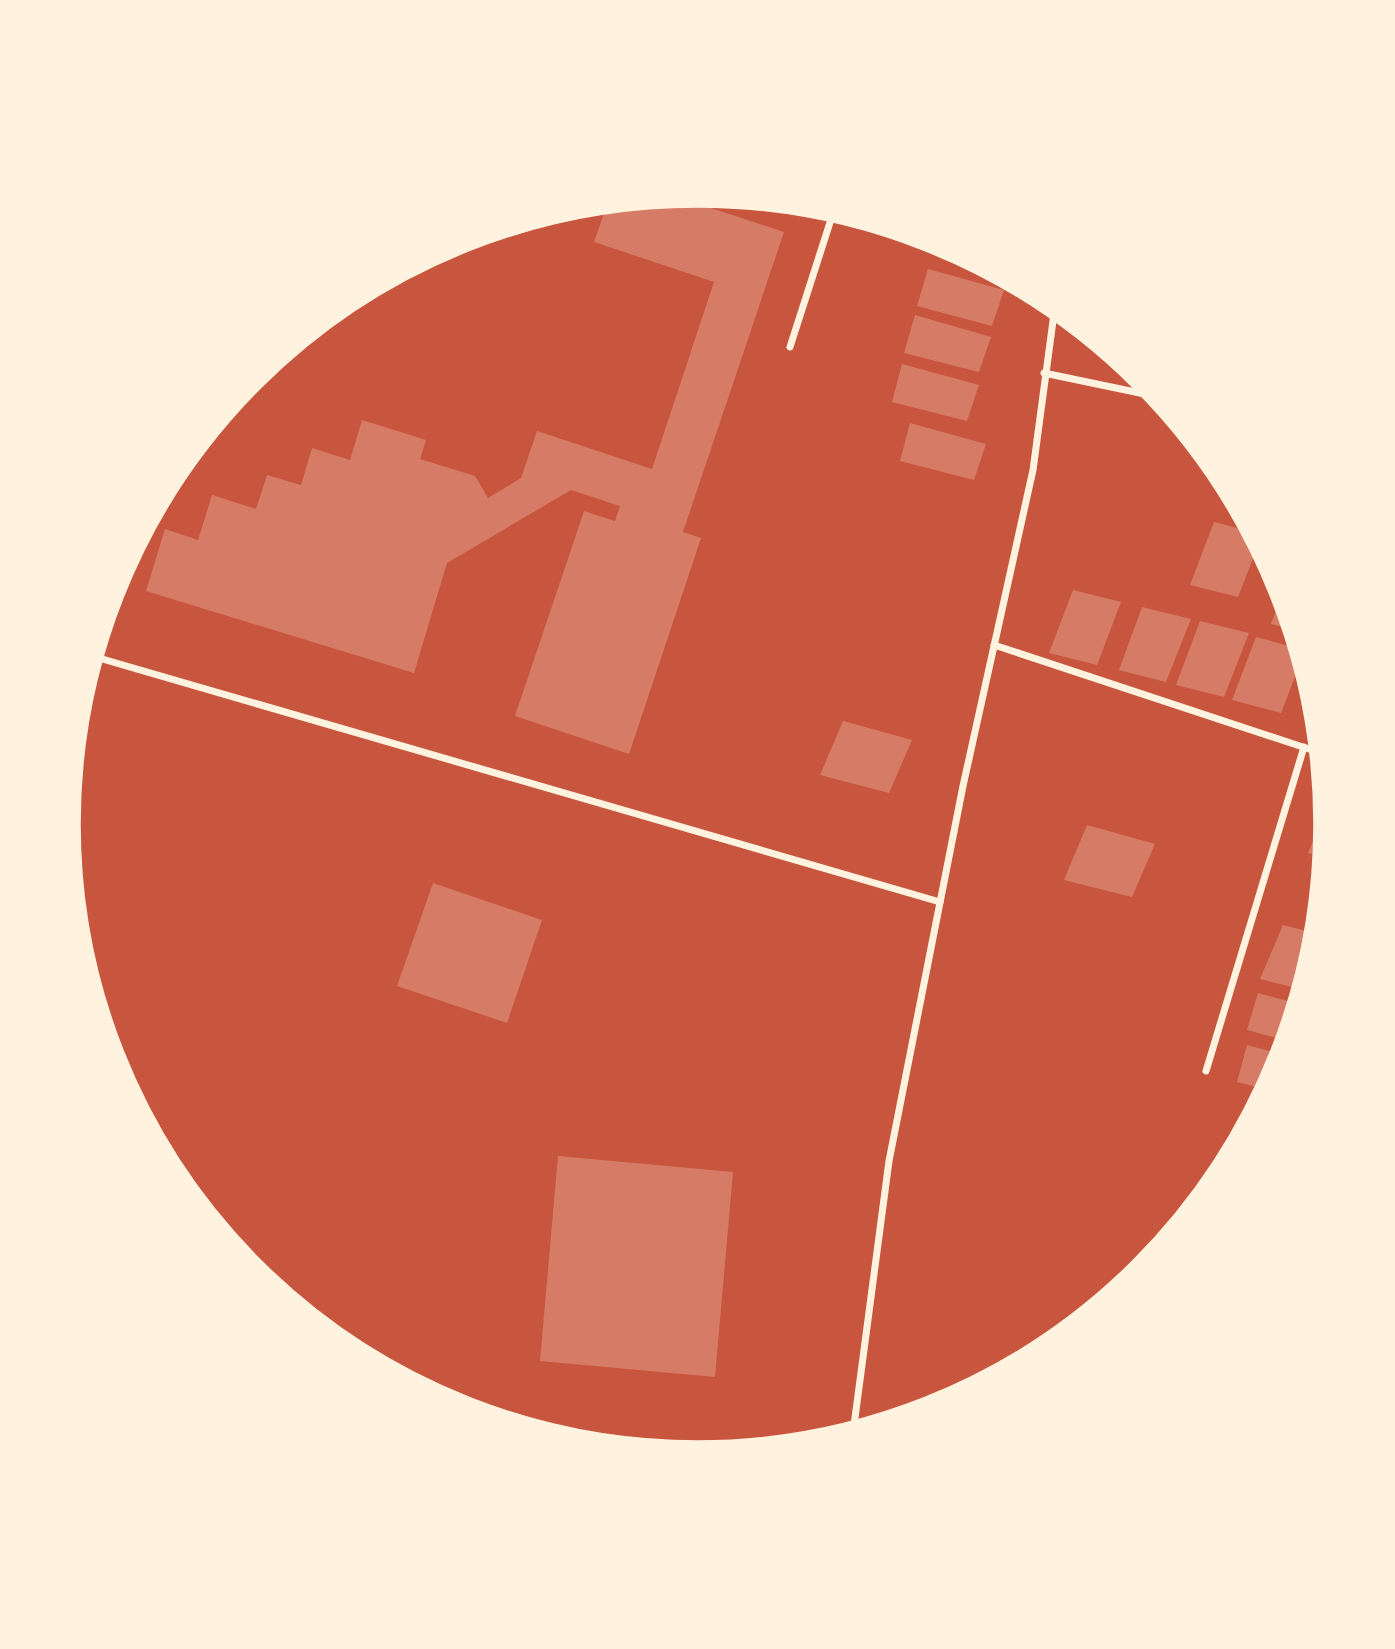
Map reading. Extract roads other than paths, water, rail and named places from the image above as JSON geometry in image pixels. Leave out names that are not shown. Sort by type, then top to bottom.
[{"type":"street","points":[[790,347],[831,221]]},
{"type":"street","points":[[854,1423],[890,1161],[940,902],[1033,470],[1053,319]]},
{"type":"street","points":[[1044,373],[1141,393]]},
{"type":"street","points":[[994,645],[1312,749]]},
{"type":"street","points":[[102,659],[940,902]]},
{"type":"street","points":[[1206,1071],[1304,747]]}]
